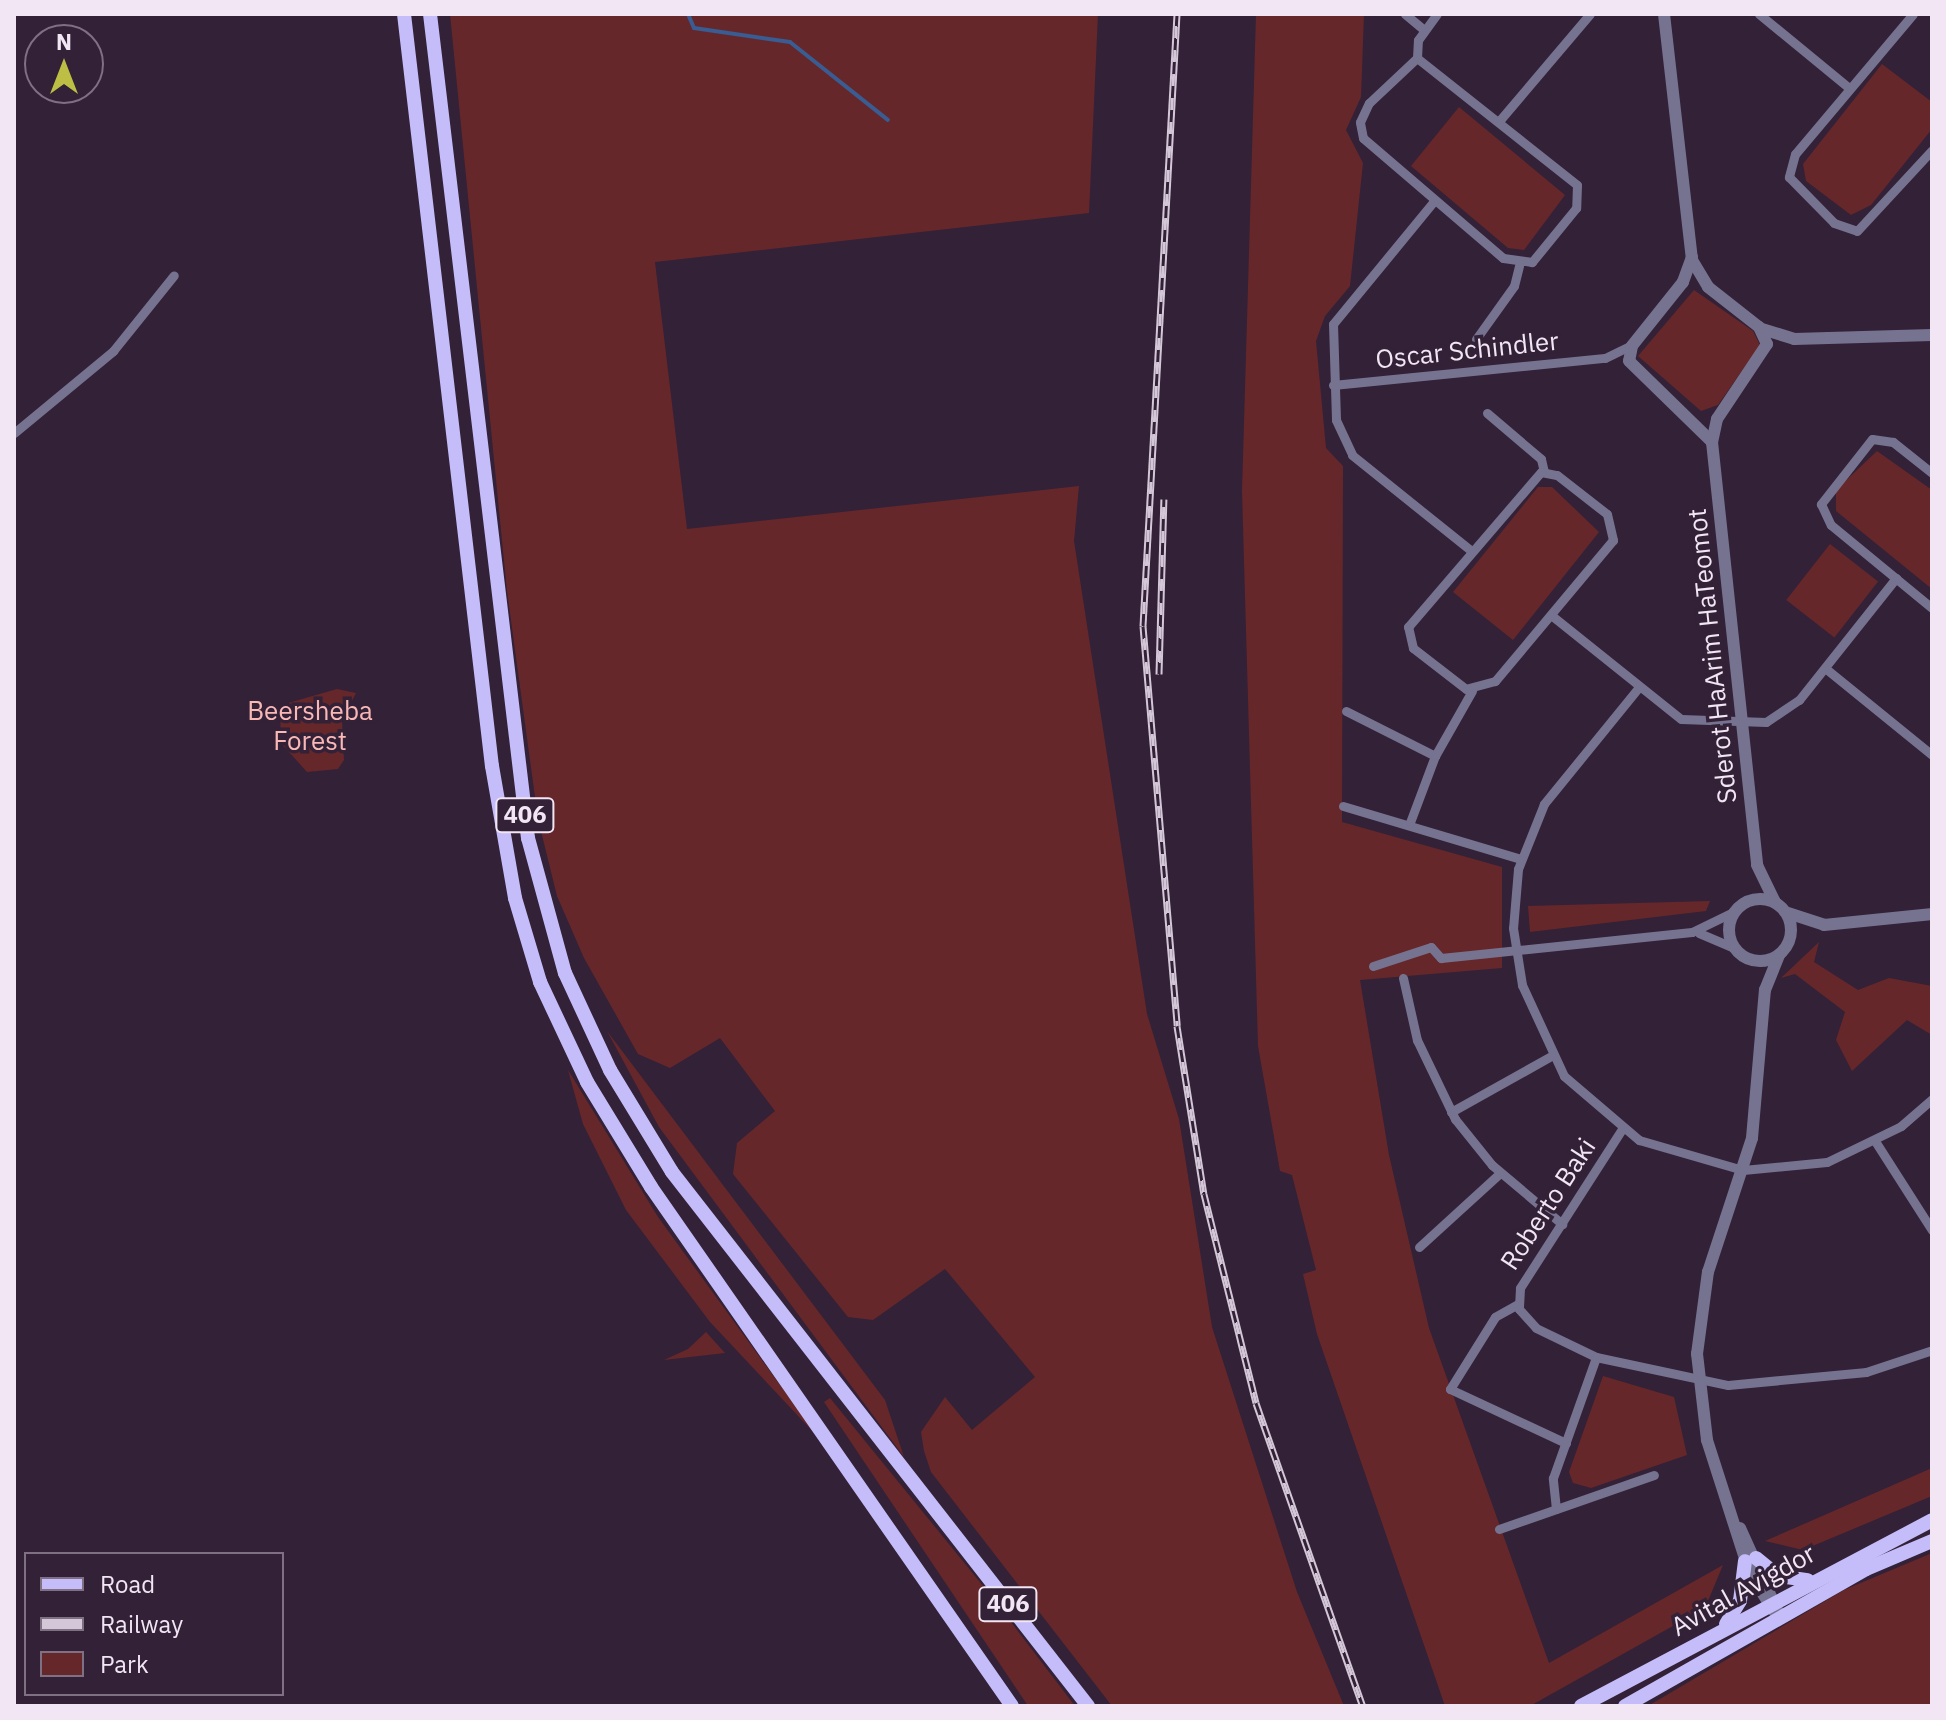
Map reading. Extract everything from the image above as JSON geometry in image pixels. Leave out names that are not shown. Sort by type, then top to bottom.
[{"type":"main road","name":"406","points":[[404,14],[496,797],[540,982],[587,1082],[651,1187],[1012,1706]]},
{"type":"main road","name":"406","points":[[430,14],[528,838],[565,973],[610,1070],[672,1172],[1088,1706]]},
{"type":"main road","name":"Avital Avigdor","points":[[1581,1706],[1812,1579],[1932,1520]]},
{"type":"main road","name":"Avital Avigdor","points":[[1625,1706],[1778,1617],[1932,1541]]},
{"type":"main road","points":[[1720,1631],[1740,1601],[1751,1559],[1783,1578],[1812,1579]]},
{"type":"street","points":[[1405,14],[1424,30]]},
{"type":"street","points":[[1437,14],[1424,30],[1417,58],[1399,68],[1360,126],[1369,147],[1519,266]]},
{"type":"street","points":[[1500,120],[1590,14]]},
{"type":"street","points":[[1667,14],[1692,257],[1708,287],[1759,327],[1799,339],[1885,331],[1932,335]]},
{"type":"street","points":[[1759,14],[1849,88]]},
{"type":"street","points":[[1913,14],[1793,158],[1789,177],[1800,195],[1837,225],[1861,230],[1931,153]]},
{"type":"street","points":[[1417,58],[1500,120],[1579,192],[1576,208],[1538,257],[1519,266]]},
{"type":"street","points":[[1434,201],[1335,320],[1333,385],[1338,430],[1352,455],[1470,550]]},
{"type":"street","points":[[1692,257],[1676,291],[1634,344],[1629,358],[1636,372],[1692,416],[1712,442]]},
{"type":"street","points":[[1476,339],[1514,286],[1519,266]]},
{"type":"street","points":[[14,433],[113,351],[174,275]]},
{"type":"street","points":[[1676,291],[1690,283],[1708,287]]},
{"type":"street","points":[[1759,327],[1767,344],[1762,361]]},
{"type":"street","points":[[1762,361],[1799,339]]},
{"type":"street","name":"Oscar Schindler","points":[[1333,385],[1605,358],[1634,344]]},
{"type":"street","name":"Oscar Schindler","points":[[1605,358],[1636,372]]},
{"type":"street","name":"Sderot HaArim HaTeomot","points":[[1762,361],[1720,414],[1712,442],[1757,865],[1775,902]]},
{"type":"street","points":[[1409,825],[1435,756],[1472,691],[1495,681],[1551,615],[1615,529],[1607,514],[1544,472],[1541,459],[1487,413]]},
{"type":"street","points":[[1692,416],[1720,414]]},
{"type":"street","points":[[1932,473],[1893,442],[1876,438],[1821,500],[1831,525],[1932,608]]},
{"type":"street","points":[[1472,691],[1416,652],[1407,634],[1527,480],[1544,472]]},
{"type":"street","points":[[1551,615],[1687,722],[1742,723],[1785,713],[1896,578]]},
{"type":"street","points":[[1825,668],[1932,755]]},
{"type":"street","points":[[1639,687],[1549,797],[1521,859],[1515,949],[1532,1018],[1551,1056],[1586,1101],[1622,1129],[1670,1154],[1743,1170],[1827,1162],[1875,1141],[1932,1099]]},
{"type":"street","points":[[1346,711],[1435,756]]},
{"type":"street","points":[[1343,806],[1521,859]]},
{"type":"street","name":"Sderot HaArim HaTeomot","points":[[1738,908],[1757,865]]},
{"type":"street","points":[[1373,966],[1395,964],[1404,950],[1431,947],[1441,958],[1692,932],[1738,908],[1775,902],[1785,911],[1824,925],[1932,914]]},
{"type":"street","points":[[1735,948],[1729,930],[1738,908]]},
{"type":"street","points":[[1778,1617],[1735,1520],[1707,1440],[1698,1381],[1708,1272],[1743,1170],[1757,1107],[1765,994],[1791,930],[1785,911]]},
{"type":"street","points":[[1746,957],[1782,951],[1824,925]]},
{"type":"street","points":[[1692,932],[1735,948],[1746,957],[1765,994]]},
{"type":"street","points":[[1403,978],[1417,1040],[1451,1112],[1500,1173],[1562,1224]]},
{"type":"street","points":[[1451,1112],[1551,1056]]},
{"type":"street","name":"Roberto Baki","points":[[1622,1129],[1522,1283],[1518,1304],[1536,1328],[1596,1357],[1698,1381],[1797,1384],[1932,1350]]},
{"type":"street","points":[[1875,1141],[1932,1230]]},
{"type":"street","points":[[1419,1247],[1500,1173]]},
{"type":"street","name":"Roberto Baki","points":[[1518,1304],[1495,1317],[1450,1389],[1566,1443]]},
{"type":"street","points":[[1556,1509],[1553,1478],[1596,1357]]},
{"type":"street","points":[[1499,1529],[1654,1475]]},
{"type":"green space","points":[[450,14],[1098,14],[1089,213],[655,262],[687,529],[1079,486],[1074,541],[1147,1014],[1179,1119],[1212,1327],[1297,1592],[1344,1706],[1112,1706],[931,1472],[924,1451],[921,1432],[945,1397],[972,1430],[1035,1377],[945,1269],[873,1320],[848,1317],[733,1174],[737,1143],[775,1111],[720,1038],[670,1068],[638,1054],[584,958],[557,896],[538,819],[507,591]]},
{"type":"green space","points":[[1256,14],[1364,14],[1361,97],[1346,130],[1363,163],[1350,286],[1325,316],[1316,341],[1326,448],[1343,466],[1342,822],[1502,867],[1502,968],[1360,980],[1389,1155],[1429,1328],[1549,1663],[1723,1565],[1705,1608],[1530,1706],[1445,1706],[1317,1334],[1303,1274],[1316,1270],[1292,1175],[1280,1171],[1258,1046],[1242,491]]},
{"type":"green space","points":[[1882,64],[1932,102],[1932,129],[1871,205],[1851,215],[1806,181],[1803,164]]},
{"type":"green space","points":[[1459,107],[1565,195],[1524,250],[1508,248],[1411,166]]},
{"type":"green space","points":[[1694,290],[1753,331],[1760,345],[1718,405],[1701,411],[1638,356]]},
{"type":"green space","points":[[1877,451],[1932,490],[1932,589],[1836,511],[1836,490]]},
{"type":"green space","points":[[1538,487],[1552,487],[1599,532],[1513,640],[1453,592]]},
{"type":"green space","points":[[1830,544],[1878,582],[1834,638],[1786,600]]},
{"type":"green space","name":"Beersheba Forest","points":[[337,689],[356,693],[342,720],[344,760],[338,769],[307,772],[280,742],[281,705]]},
{"type":"green space","points":[[1710,901],[1706,911],[1530,932],[1528,906]]},
{"type":"green space","points":[[1819,942],[1814,962],[1858,990],[1889,978],[1932,986],[1932,1035],[1907,1020],[1852,1071],[1836,1040],[1845,1012],[1795,974],[1781,978]]},
{"type":"green space","points":[[607,1031],[885,1400],[904,1457],[659,1127]]},
{"type":"green space","points":[[568,1070],[658,1217],[817,1436],[710,1322],[626,1210],[583,1124]]},
{"type":"green space","points":[[706,1332],[725,1353],[664,1360],[688,1349]]},
{"type":"green space","points":[[1603,1376],[1674,1397],[1687,1455],[1591,1488],[1573,1483],[1569,1472]]},
{"type":"green space","points":[[830,1398],[988,1592],[1075,1706],[1028,1706],[824,1402]]},
{"type":"green space","points":[[1932,1468],[1932,1496],[1803,1550],[1765,1541]]},
{"type":"green space","points":[[1932,1553],[1932,1706],[1648,1706],[1844,1590]]},
{"type":"waterway","points":[[688,14],[694,28],[790,42],[888,120]]},
{"type":"railway","points":[[1177,14],[1143,626],[1177,1026],[1204,1194],[1256,1403],[1363,1706]]},
{"type":"railway","points":[[1159,674],[1164,499]]}]
